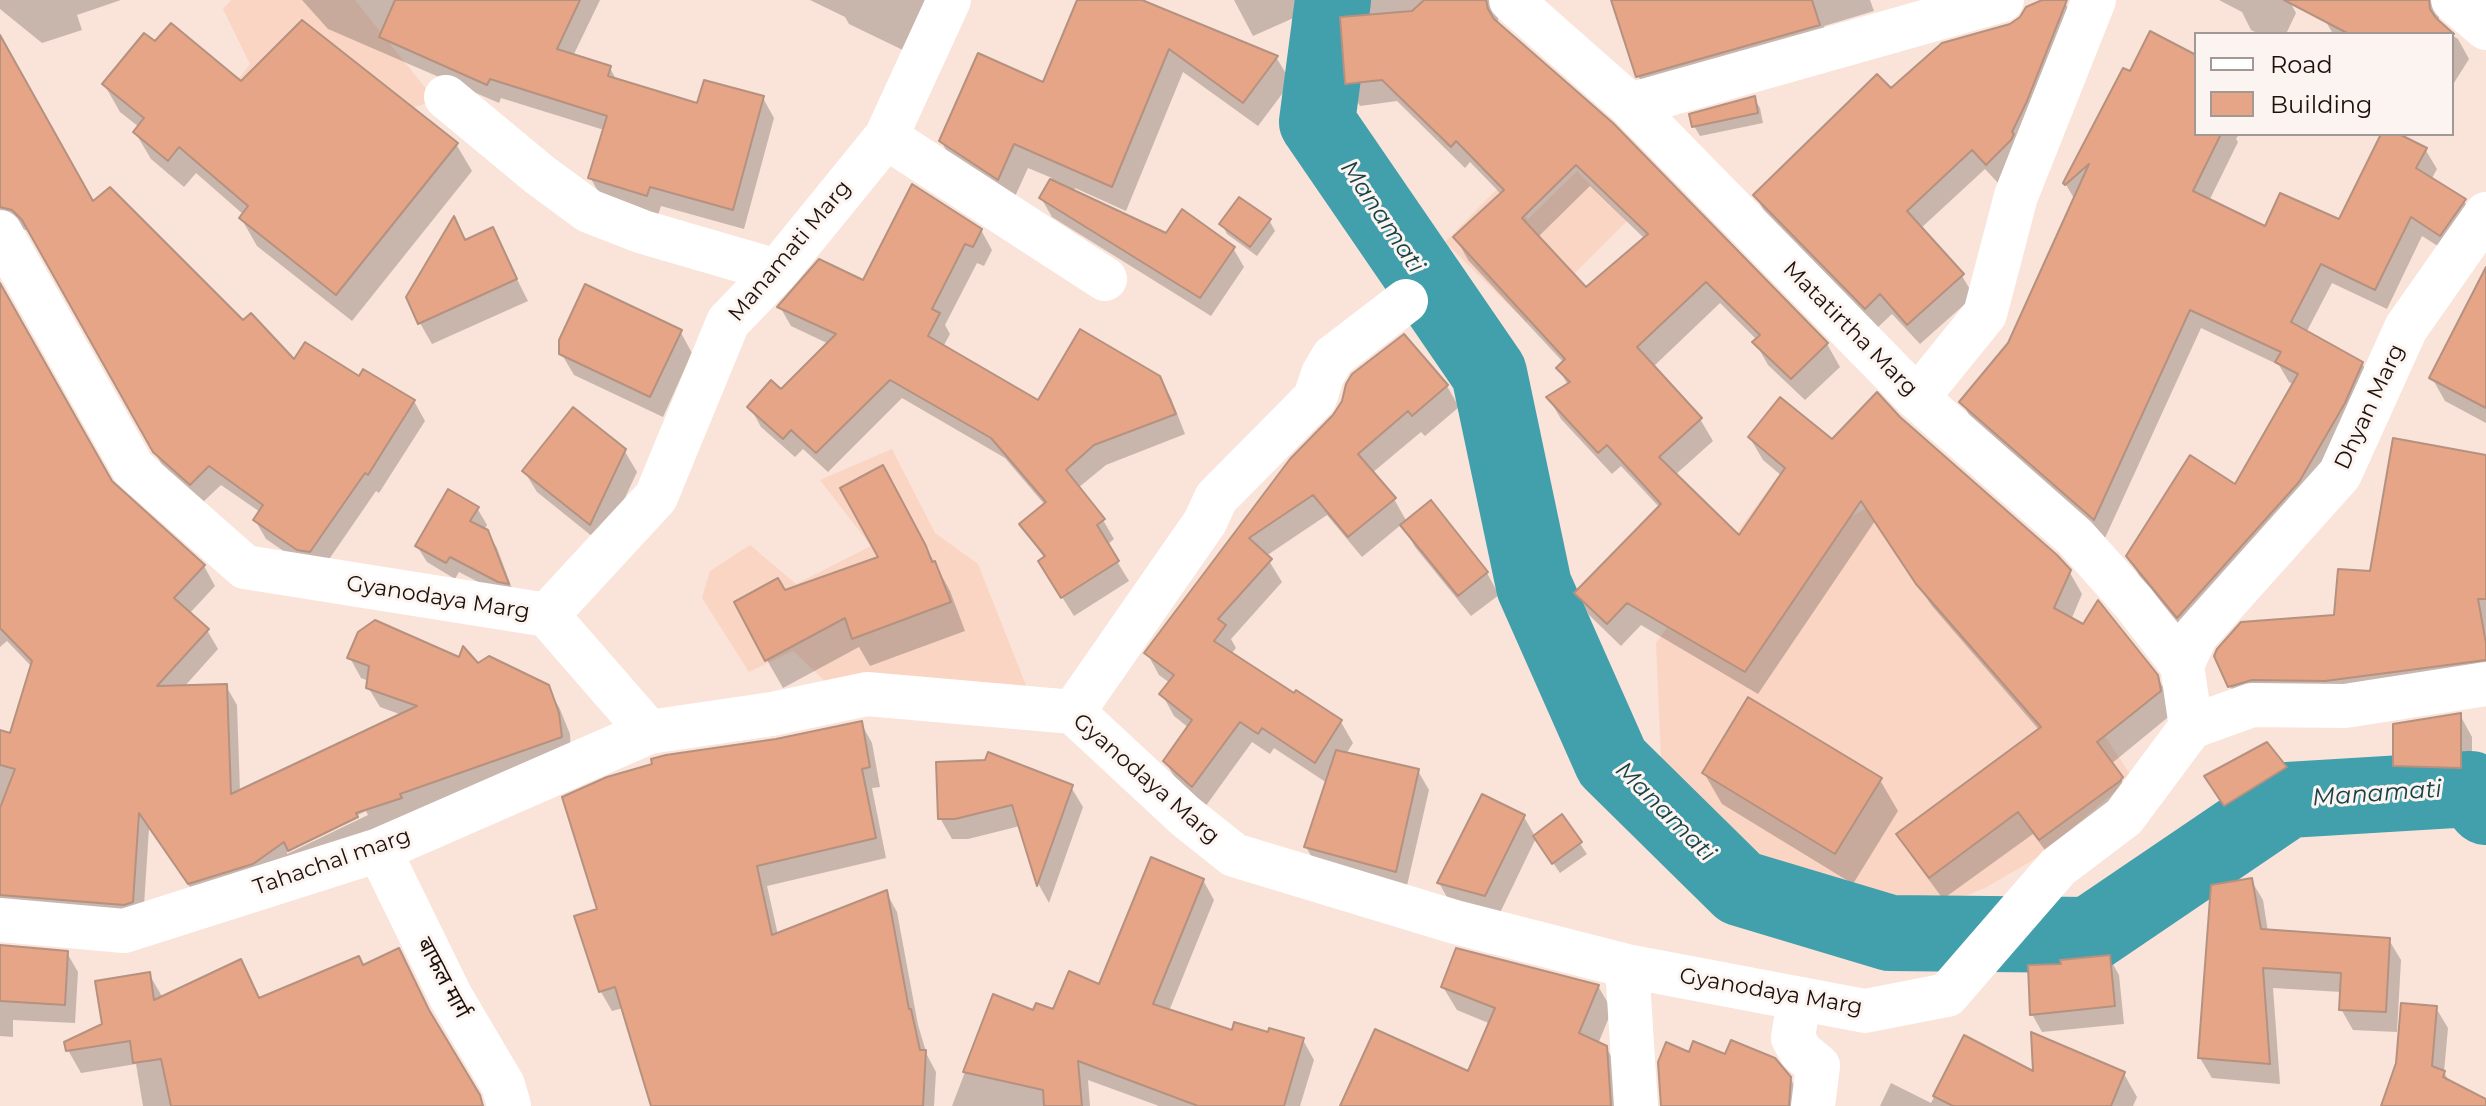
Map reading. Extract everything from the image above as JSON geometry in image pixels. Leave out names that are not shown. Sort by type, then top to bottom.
[{"type":"street","name":"Manamati Marg","points":[[547,615],[656,497],[728,322],[777,271],[886,137],[949,0]]},
{"type":"street","points":[[1630,105],[2002,0]]},
{"type":"street","points":[[1917,398],[1985,314],[2016,196],[2094,0]]},
{"type":"street","points":[[2453,0],[2486,28]]},
{"type":"street","name":"Matatirtha Marg","points":[[1516,2],[1630,105],[1917,398],[2075,537],[2134,603],[2182,665]]},
{"type":"street","points":[[446,97],[589,211],[643,232],[777,271]]},
{"type":"street","points":[[886,137],[1105,279]]},
{"type":"street","name":"Dhyan Marg","points":[[2182,665],[2196,635],[2340,474],[2406,328],[2486,214]]},
{"type":"street","name":"Gyanodaya Marg","points":[[0,232],[133,468],[245,567],[547,615],[649,732],[772,714],[867,694],[1073,712],[1185,816],[1234,855],[1455,922],[1627,966],[1865,1011],[1947,995],[2058,867],[2124,817],[2191,727]]},
{"type":"street","points":[[1073,712],[1205,522],[1216,498],[1315,398],[1333,357],[1406,301]]},
{"type":"street","points":[[2182,665],[2191,727],[2252,705],[2345,706],[2486,684]]},
{"type":"street","name":"Tahachal marg","points":[[0,920],[124,931],[379,850],[649,732]]},
{"type":"street","name":"बाफल मार्ग","points":[[379,850],[451,997],[503,1085],[509,1106]]},
{"type":"street","points":[[1627,966],[1636,1106]]},
{"type":"street","points":[[1799,999],[1793,1038],[1801,1052],[1818,1066],[1813,1106]]},
{"type":"shaded area","points":[[231,0],[355,0],[435,100],[302,147],[236,82],[250,64],[223,9]]},
{"type":"shaded area","points":[[1577,171],[1627,221],[1526,322],[1445,242],[1497,189],[1528,219]]},
{"type":"shaded area","points":[[892,449],[935,533],[978,564],[1029,693],[829,685],[793,651],[749,672],[702,598],[710,571],[750,545],[796,584],[871,546],[820,480]]},
{"type":"shaded area","points":[[1781,472],[1847,519],[1892,493],[2079,697],[2132,777],[2040,856],[1985,888],[1920,914],[1849,906],[1801,896],[1742,870],[1663,805],[1656,643]]},
{"type":"building","points":[[395,0],[580,0],[557,49],[611,66],[608,76],[697,103],[704,80],[764,96],[733,210],[650,187],[647,196],[588,178],[607,116],[490,79],[487,85],[379,37]]},
{"type":"building","points":[[1077,0],[1142,0],[1278,56],[1243,103],[1169,49],[1112,187],[1014,144],[998,180],[939,141],[978,53],[1043,82]]},
{"type":"building","points":[[1424,0],[1486,0],[1494,19],[1613,123],[1828,343],[1791,379],[1752,342],[1760,335],[1706,282],[1637,347],[1702,418],[1659,457],[1739,535],[1785,468],[1748,437],[1780,397],[1832,439],[1877,392],[1900,417],[2071,570],[2054,608],[2083,624],[2098,600],[2158,675],[2161,691],[2097,742],[2123,777],[2120,781],[2039,840],[2018,812],[1929,878],[1896,834],[2041,727],[1916,584],[1861,501],[1745,672],[1627,603],[1607,624],[1574,593],[1661,504],[1607,445],[1598,453],[1546,397],[1570,382],[1556,368],[1565,359],[1453,237],[1504,190],[1456,141],[1451,147],[1382,80],[1345,84],[1340,17],[1412,11]],"holes":[[[1576,165],[1648,234],[1586,287],[1522,218]]]},
{"type":"building","points":[[1611,0],[1812,0],[1820,25],[1636,77]]},
{"type":"building","points":[[2042,0],[2067,0],[2011,140],[1986,165],[1972,150],[1907,211],[1964,274],[1907,325],[1880,294],[1865,309],[1753,195],[1877,74],[1891,88],[1942,43],[2010,24],[2020,17],[2026,7]]},
{"type":"building","points":[[2284,0],[2429,0],[2436,18],[2452,32],[2345,32]]},
{"type":"building","points":[[302,20],[458,143],[336,295],[239,218],[248,206],[179,147],[168,161],[133,132],[144,118],[102,84],[144,33],[155,41],[171,23],[241,81]]},
{"type":"building","points":[[2150,31],[2194,54],[2194,136],[2220,136],[2193,191],[2265,226],[2280,193],[2339,219],[2380,136],[2403,136],[2427,148],[2416,168],[2466,199],[2440,236],[2411,217],[2375,290],[2321,264],[2291,322],[2363,362],[2345,403],[2299,482],[2177,618],[2126,556],[2190,455],[2235,484],[2298,374],[2275,362],[2281,352],[2190,310],[2094,520],[1959,402],[2008,343],[2089,164],[2065,185],[2063,183],[2123,68],[2130,71]]},
{"type":"building","points":[[0,35],[93,201],[110,187],[243,320],[251,313],[294,359],[305,342],[359,376],[363,369],[415,400],[368,475],[365,473],[310,552],[297,550],[253,520],[263,505],[209,466],[190,485],[153,452],[22,220],[12,210],[0,207]]},
{"type":"building","points":[[1755,96],[1758,113],[1692,127],[1689,114]]},
{"type":"building","points":[[1050,179],[1166,233],[1182,209],[1235,247],[1200,298],[1039,198]]},
{"type":"building","points":[[912,184],[982,229],[973,247],[965,244],[932,309],[940,313],[928,336],[1038,400],[1080,329],[1160,376],[1176,414],[1094,445],[1066,470],[1105,519],[1097,525],[1119,561],[1061,598],[1038,561],[1045,556],[1019,524],[1046,502],[991,438],[890,380],[816,453],[791,430],[783,439],[747,407],[771,380],[781,389],[836,334],[777,307],[819,259],[863,280]]},
{"type":"building","points":[[1239,197],[1271,219],[1250,247],[1219,224]]},
{"type":"building","points":[[454,216],[465,240],[493,227],[517,279],[418,324],[406,297]]},
{"type":"building","points":[[2486,267],[2486,408],[2429,378]]},
{"type":"building","points":[[0,283],[112,481],[205,565],[174,598],[209,629],[157,686],[227,684],[231,794],[417,706],[366,688],[369,666],[347,658],[358,632],[375,620],[459,657],[463,646],[478,663],[489,656],[549,685],[559,713],[562,737],[400,794],[402,798],[356,813],[358,817],[288,851],[284,842],[253,864],[188,884],[139,813],[133,902],[124,905],[0,895],[0,808],[15,769],[0,765],[0,730],[10,733],[32,661],[0,628]]},
{"type":"building","points":[[585,284],[682,330],[650,397],[559,354],[559,340]]},
{"type":"building","points":[[1404,334],[1448,385],[1412,416],[1408,411],[1358,454],[1396,498],[1348,537],[1313,495],[1249,538],[1272,559],[1218,619],[1226,625],[1214,641],[1342,720],[1315,763],[1262,728],[1258,734],[1240,722],[1192,787],[1163,761],[1192,720],[1159,694],[1174,675],[1144,653],[1290,459],[1333,415],[1352,374]]},
{"type":"building","points":[[573,407],[626,449],[590,525],[522,471]]},
{"type":"building","points":[[2393,438],[2486,455],[2486,599],[2478,599],[2486,660],[2325,681],[2252,680],[2228,687],[2214,656],[2241,622],[2334,615],[2338,569],[2370,571]]},
{"type":"building","points":[[883,465],[932,562],[935,561],[951,602],[852,639],[845,618],[765,661],[734,602],[778,578],[785,590],[878,557],[840,488]]},
{"type":"building","points":[[448,489],[479,507],[470,521],[488,530],[509,584],[498,582],[450,557],[446,563],[415,546]]},
{"type":"building","points":[[1431,500],[1488,572],[1458,596],[1400,525]]},
{"type":"building","points":[[1748,697],[1882,778],[1835,854],[1702,773]]},
{"type":"building","points":[[2461,713],[2461,768],[2393,766],[2393,724]]},
{"type":"building","points":[[862,721],[870,767],[862,769],[876,838],[757,866],[772,935],[887,890],[909,1009],[920,1050],[926,1050],[923,1106],[651,1106],[615,987],[599,992],[574,916],[597,909],[562,797],[607,777],[652,764],[651,759],[666,755],[776,739]]},
{"type":"building","points":[[2267,742],[2287,767],[2224,806],[2204,776]]},
{"type":"building","points":[[1336,750],[1419,769],[1396,872],[1304,847]]},
{"type":"building","points":[[988,752],[1073,785],[1037,886],[1012,805],[955,819],[938,819],[936,762],[985,760]]},
{"type":"building","points":[[1482,794],[1525,815],[1485,896],[1437,883]]},
{"type":"building","points":[[1562,814],[1582,842],[1552,864],[1533,836]]},
{"type":"building","points":[[1151,857],[1204,879],[1153,1004],[1232,1030],[1234,1022],[1304,1038],[1284,1106],[1198,1106],[1078,1061],[1082,1106],[1044,1106],[1043,1090],[963,1072],[993,994],[1033,1010],[1036,1003],[1053,1009],[1069,971],[1099,984]]},
{"type":"building","points":[[2252,878],[2261,929],[2390,938],[2386,1012],[2339,1010],[2341,973],[2263,968],[2270,1064],[2198,1058],[2211,885]]},
{"type":"building","points":[[0,945],[68,951],[65,1005],[0,1001]]},
{"type":"building","points":[[399,948],[429,1010],[480,1095],[483,1106],[171,1106],[161,1059],[133,1063],[130,1041],[66,1051],[64,1042],[102,1024],[95,981],[150,972],[154,1000],[241,959],[259,998],[359,956],[363,965]]},
{"type":"building","points":[[1456,948],[1599,985],[1579,1033],[1607,1046],[1611,1106],[1340,1106],[1375,1029],[1468,1071],[1495,1008],[1441,987]]},
{"type":"building","points":[[2110,955],[2115,1006],[2030,1015],[2028,965],[2061,964],[2060,960]]},
{"type":"building","points":[[2401,1003],[2437,1006],[2432,1066],[2445,1071],[2443,1077],[2486,1099],[2486,1106],[2381,1106],[2396,1063]]},
{"type":"building","points":[[2031,1032],[2125,1072],[2111,1106],[1953,1106],[1933,1096],[1964,1035],[2033,1071]]},
{"type":"building","points":[[1731,1040],[1775,1058],[1791,1077],[1789,1106],[1661,1106],[1658,1062],[1666,1042],[1689,1052],[1693,1041],[1725,1054]]},
{"type":"waterway","name":"Manamati","points":[[1333,0],[1317,122],[1489,373],[1534,586],[1612,762],[1740,888],[1890,933],[2089,935],[2288,800],[2470,789],[2486,807]]}]
